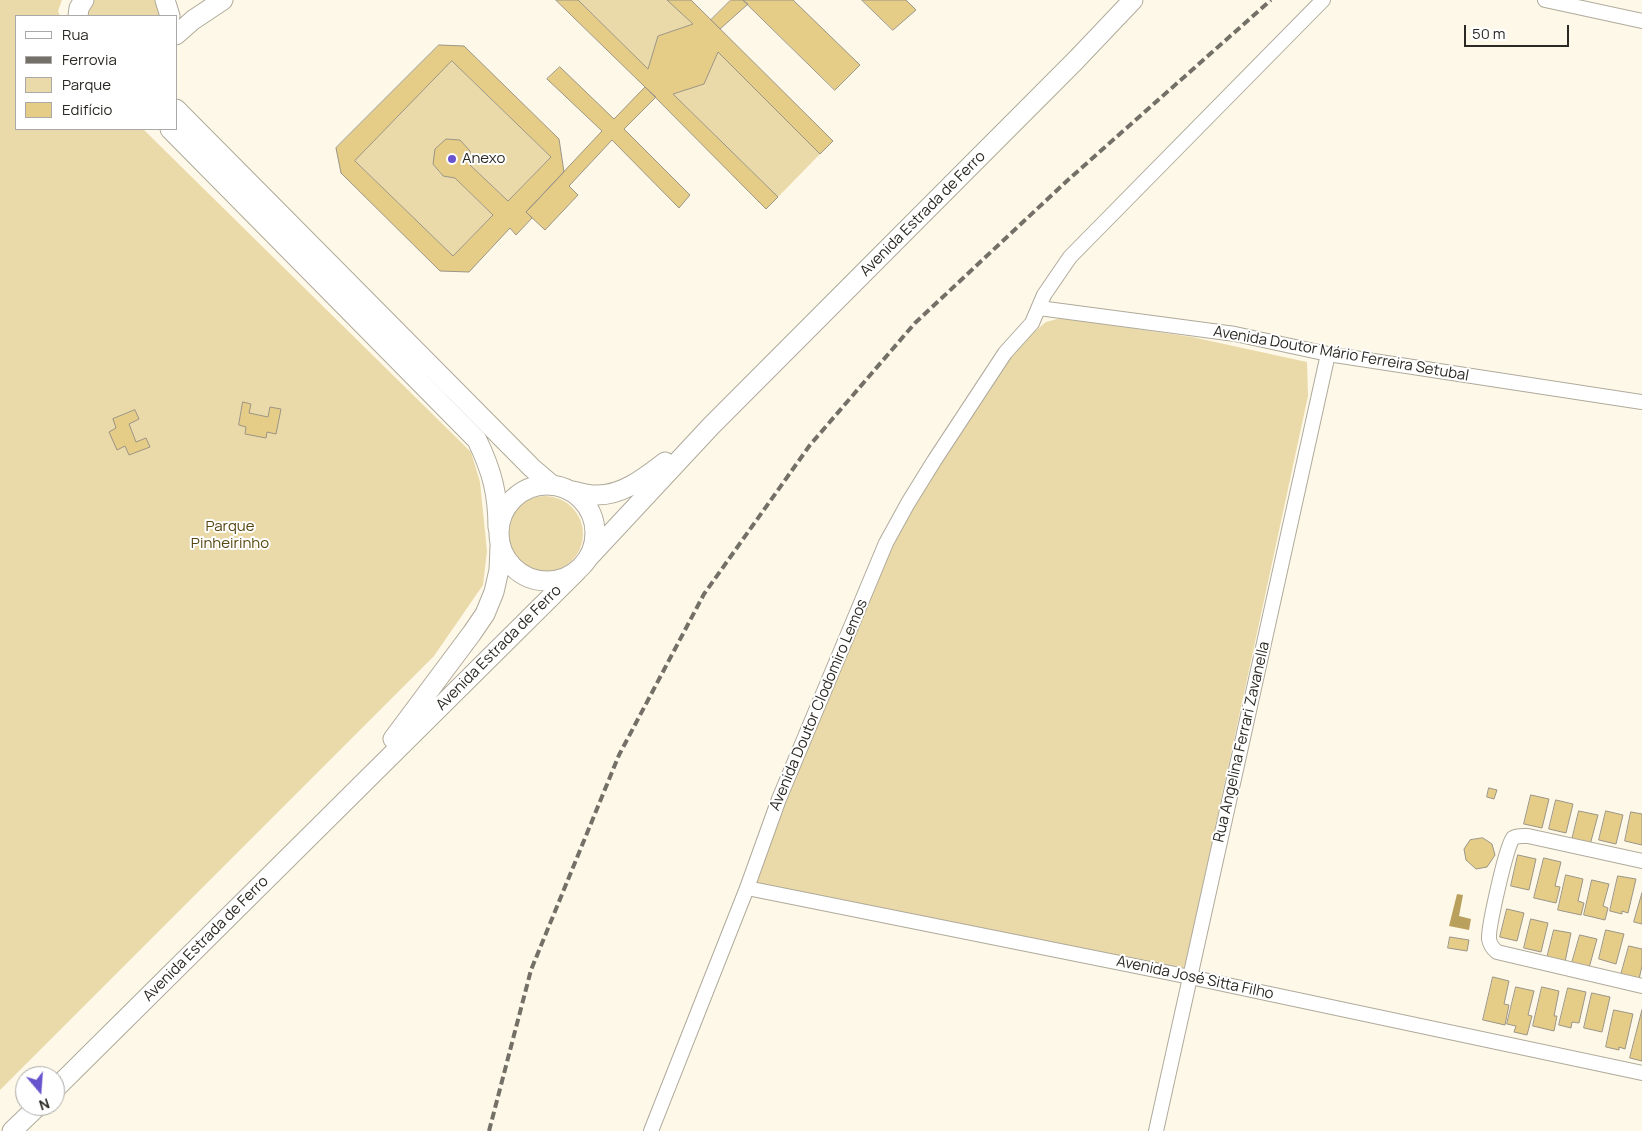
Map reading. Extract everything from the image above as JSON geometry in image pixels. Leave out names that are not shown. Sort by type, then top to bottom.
[{"type":"main road","points":[[78,15],[84,0]]},
{"type":"main road","points":[[165,0],[170,15]]},
{"type":"main road","points":[[178,33],[222,0]]},
{"type":"main road","name":"Avenida Estrada de Ferro","points":[[65,1079],[577,571],[711,426],[1076,60],[1133,0]]},
{"type":"main road","points":[[178,111],[532,468],[552,485]]},
{"type":"main road","points":[[171,130],[477,440],[487,461],[494,483],[498,505],[498,528]]},
{"type":"main road","name":"Avenida Estrada de Ferro","points":[[357,788],[485,614],[499,570],[500,547],[498,528],[504,510],[516,496],[533,487],[552,485],[570,491],[595,495],[621,491],[643,479],[711,426]]},
{"type":"main road","name":"Avenida Estrada de Ferro","points":[[570,491],[585,503],[593,520],[595,538],[589,557]]},
{"type":"main road","name":"Avenida Estrada de Ferro","points":[[500,547],[509,564],[523,576],[541,582],[560,580],[577,571]]},
{"type":"main road","points":[[12,1131],[28,1116]]},
{"type":"street","name":"Avenida Doutor Clodomiro Lemos","points":[[651,1131],[747,888],[779,799],[886,543],[908,503],[1005,353],[1032,323],[1044,295],[1070,257],[1323,0]]},
{"type":"street","points":[[1545,0],[1642,21]]},
{"type":"street","name":"Avenida Doutor Mário Ferreira Setubal","points":[[1039,308],[1235,334],[1328,354],[1642,402]]},
{"type":"street","name":"Rua Angelina Ferrari Zavanella","points":[[1156,1131],[1328,354]]},
{"type":"street","points":[[1642,861],[1528,836],[1520,835],[1514,837],[1505,857],[1489,934],[1492,947],[1497,952],[1642,986]]},
{"type":"street","name":"Avenida José Sitta Filho","points":[[747,888],[1190,977],[1642,1073]]},
{"type":"green space","name":"Parque Pinheirinho","points":[[0,0],[62,0],[58,11],[60,15],[15,15],[15,130],[144,130],[471,452],[480,482],[487,551],[483,585],[434,656],[24,1066],[15,1066],[15,1075],[0,1090]]},
{"type":"green space","points":[[92,0],[159,0],[165,15],[86,15]]},
{"type":"green space","points":[[578,0],[667,0],[693,24],[658,36],[648,69]]},
{"type":"green space","points":[[718,52],[820,154],[778,197],[673,94],[704,83]]},
{"type":"green space","points":[[452,61],[551,157],[508,201],[470,165],[470,151],[460,140],[446,139],[433,164],[442,176],[455,178],[493,215],[453,256],[355,161]]},
{"type":"green space","points":[[1061,318],[1192,337],[1307,362],[1308,396],[1184,972],[754,883],[783,802],[907,511],[992,383],[1021,343],[1046,322]]},
{"type":"green space","points":[[545,496],[560,499],[572,507],[580,519],[583,534],[580,549],[572,561],[560,569],[545,572],[530,569],[518,561],[510,549],[507,534],[510,519],[518,507],[530,499]]},
{"type":"shaded area","points":[[1457,894],[1463,895],[1459,916],[1471,919],[1469,930],[1449,926]]},
{"type":"building","points":[[556,0],[578,0],[648,69],[658,36],[693,24],[667,0],[691,0],[833,141],[820,154],[718,52],[704,84],[673,94],[778,197],[766,209]]},
{"type":"building","points":[[731,0],[743,0],[748,4],[720,29],[711,20]]},
{"type":"building","points":[[743,0],[793,0],[860,65],[835,90]]},
{"type":"building","points":[[862,0],[906,0],[916,10],[893,30]]},
{"type":"building","name":"Anexo","points":[[439,45],[464,46],[559,139],[564,172],[526,212],[532,218],[516,235],[510,228],[469,272],[440,271],[341,173],[336,148]],"holes":[[[452,61],[551,157],[508,201],[470,165],[470,151],[460,140],[446,139],[435,149],[433,164],[443,176],[455,178],[493,215],[453,256],[355,161]]]},
{"type":"building","points":[[560,67],[614,119],[645,87],[656,97],[624,129],[690,195],[679,208],[612,140],[569,186],[578,195],[545,230],[526,212],[602,131],[547,79]]},
{"type":"building","points":[[243,402],[251,404],[249,413],[268,417],[270,407],[281,409],[276,434],[267,432],[266,438],[245,434],[246,427],[239,425]]},
{"type":"building","points":[[135,410],[139,419],[129,424],[136,442],[146,438],[150,447],[129,455],[125,446],[117,450],[109,432],[116,428],[113,419]]},
{"type":"building","points":[[1489,788],[1497,790],[1494,799],[1487,797]]},
{"type":"building","points":[[1531,795],[1549,799],[1542,828],[1524,824]]},
{"type":"building","points":[[1556,800],[1573,804],[1566,833],[1549,829]]},
{"type":"building","points":[[1579,811],[1598,815],[1590,845],[1572,840]]},
{"type":"building","points":[[1606,811],[1623,815],[1616,844],[1599,840]]},
{"type":"building","points":[[1631,812],[1642,814],[1642,845],[1625,841]]},
{"type":"building","points":[[1483,838],[1492,844],[1495,855],[1487,867],[1476,869],[1466,860],[1464,849],[1470,840]]},
{"type":"building","points":[[1518,855],[1536,859],[1529,890],[1511,886]]},
{"type":"building","points":[[1544,858],[1561,862],[1555,886],[1560,887],[1556,903],[1534,898]]},
{"type":"building","points":[[1566,875],[1583,879],[1578,901],[1584,903],[1581,915],[1558,910]]},
{"type":"building","points":[[1618,876],[1636,879],[1628,913],[1622,911],[1622,914],[1610,911]]},
{"type":"building","points":[[1592,880],[1609,884],[1603,906],[1608,908],[1605,920],[1584,915]]},
{"type":"building","points":[[1642,893],[1642,924],[1634,922]]},
{"type":"building","points":[[1507,909],[1524,913],[1517,941],[1500,937]]},
{"type":"building","points":[[1531,919],[1548,923],[1541,952],[1524,948]]},
{"type":"building","points":[[1554,930],[1571,933],[1565,962],[1547,958]]},
{"type":"building","points":[[1606,930],[1624,934],[1616,964],[1599,959]]},
{"type":"building","points":[[1580,935],[1597,939],[1589,968],[1572,963]]},
{"type":"building","points":[[1450,937],[1469,940],[1467,951],[1448,948]]},
{"type":"building","points":[[1629,946],[1642,949],[1642,966],[1639,979],[1621,975]]},
{"type":"building","points":[[1493,977],[1509,981],[1504,1004],[1509,1005],[1505,1025],[1483,1020]]},
{"type":"building","points":[[1516,987],[1534,991],[1528,1015],[1532,1016],[1527,1035],[1514,1032],[1516,1026],[1507,1024]]},
{"type":"building","points":[[1542,987],[1559,991],[1554,1016],[1557,1016],[1554,1031],[1533,1026]]},
{"type":"building","points":[[1568,988],[1586,992],[1579,1023],[1572,1022],[1571,1028],[1559,1025]]},
{"type":"building","points":[[1592,993],[1610,997],[1602,1032],[1584,1028]]},
{"type":"building","points":[[1614,1010],[1633,1014],[1625,1049],[1619,1047],[1619,1050],[1606,1047]]},
{"type":"building","points":[[1642,1010],[1642,1061],[1630,1058]]},
{"type":"railway","points":[[489,1131],[531,970],[619,755],[704,594],[810,445],[915,323],[1069,179],[1271,0]]},
{"type":"place","name":"Anexo","points":[[452,159]]}]
